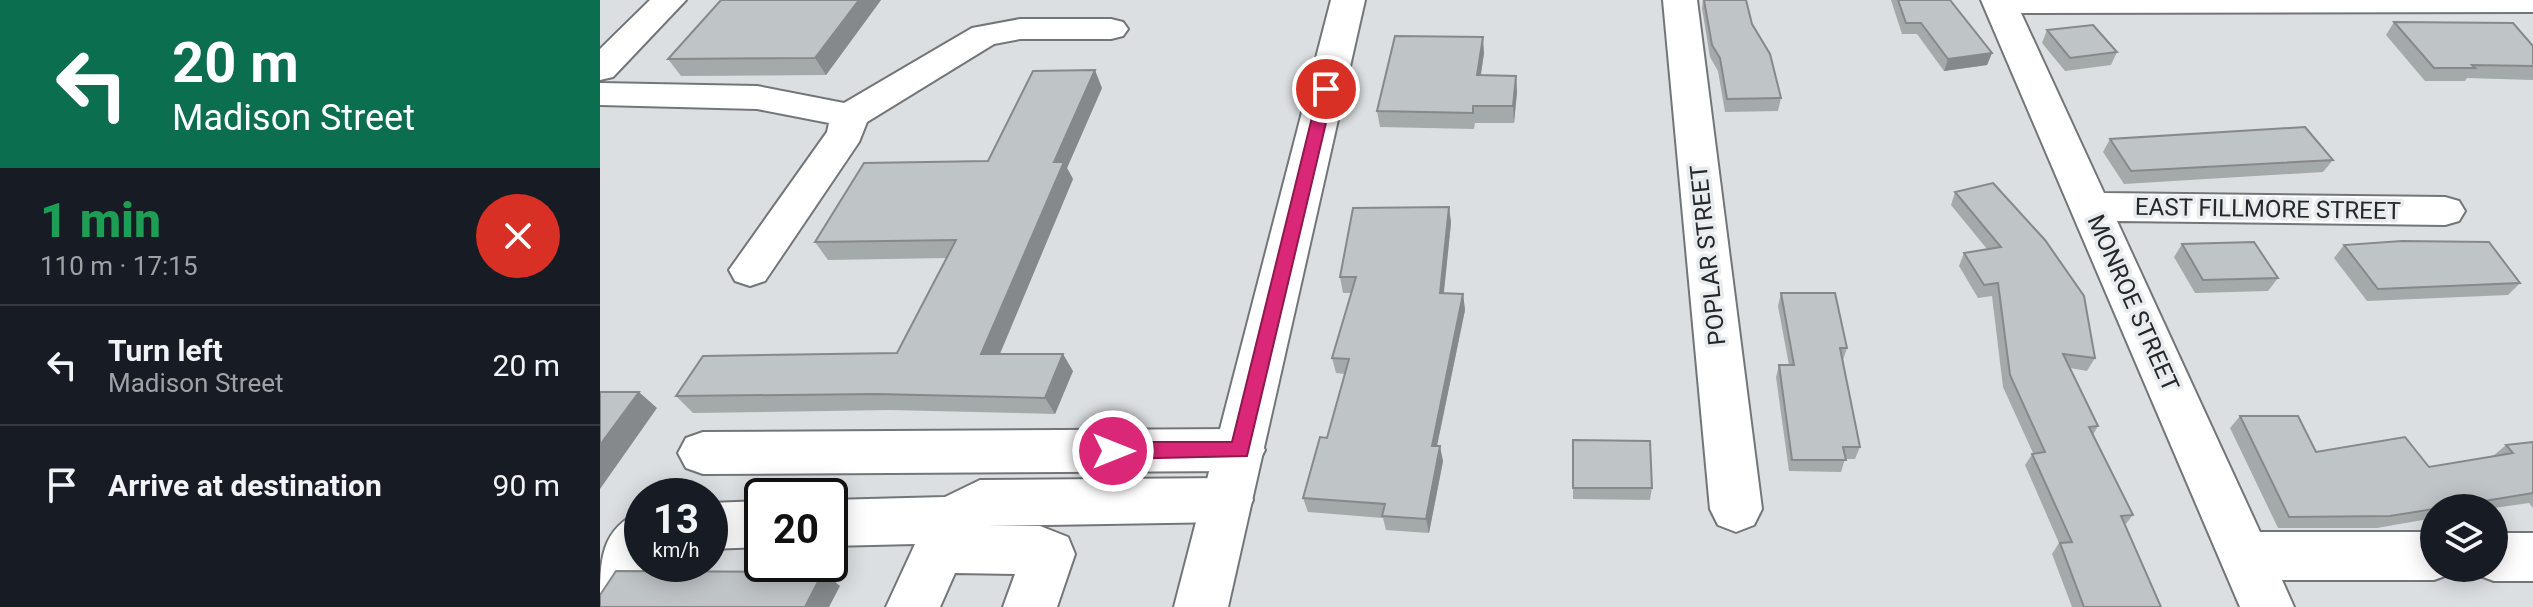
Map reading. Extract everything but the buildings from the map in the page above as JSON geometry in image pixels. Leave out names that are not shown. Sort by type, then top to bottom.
[{"type":"street","points":[[600,69],[669,0]]},
{"type":"street","points":[[1201,607],[1348,0]]},
{"type":"street","name":"POPLAR STREET","points":[[1680,0],[1736,509]]},
{"type":"street","points":[[1999,1],[2533,2]]},
{"type":"street","name":"MONROE STREET","points":[[1999,1],[2267,607]]},
{"type":"street","points":[[848,117],[984,35],[1020,29],[1111,29]]},
{"type":"street","points":[[600,94],[738,97],[825,109],[848,117]]},
{"type":"street","points":[[750,270],[846,133],[848,117]]},
{"type":"street","name":"EAST FILLMORE STREET","points":[[2090,207],[2445,211]]},
{"type":"street","points":[[703,453],[1240,450]]},
{"type":"street","points":[[913,607],[946,535],[980,502],[1227,500]]},
{"type":"street","points":[[848,525],[946,535],[1049,554],[1030,607]]},
{"type":"street","points":[[600,589],[624,552]]},
{"type":"street","points":[[2244,556],[2420,556]]},
{"type":"street","points":[[2508,557],[2533,557]]},
{"type":"route","points":[[1113,451],[1240,450],[1326,89]]}]
